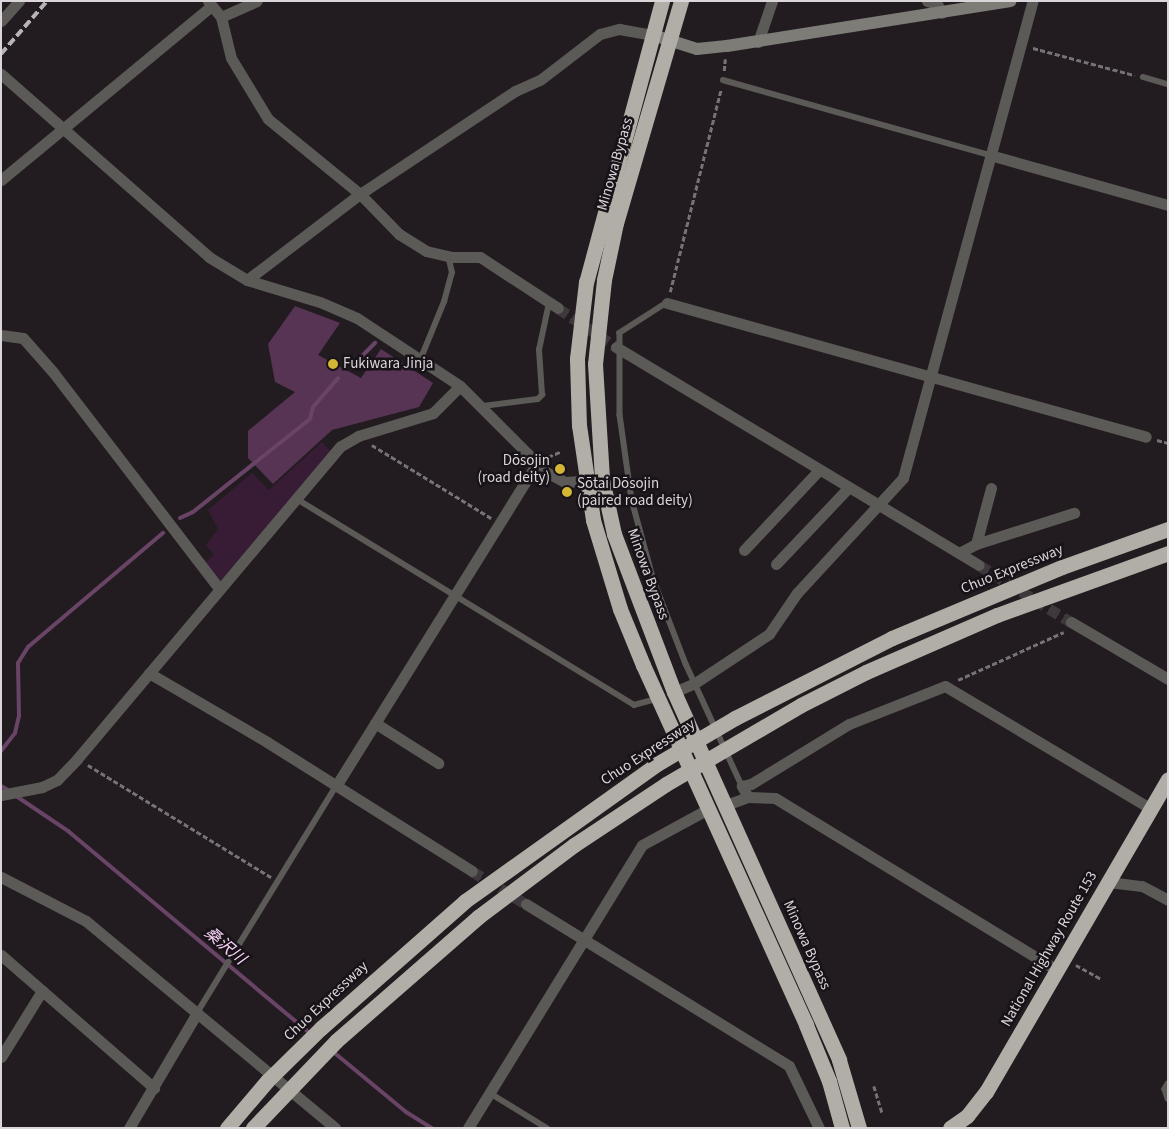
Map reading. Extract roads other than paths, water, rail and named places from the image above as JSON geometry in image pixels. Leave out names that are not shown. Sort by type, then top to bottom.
[{"type":"highway","name":"Minowa Bypass","points":[[662,1],[586,282],[577,360],[579,426],[593,520],[620,609],[658,698],[809,1033],[829,1081],[842,1128]]},
{"type":"highway","name":"Minowa Bypass","points":[[681,1],[616,223],[604,280],[595,364],[602,479],[614,534],[674,692],[839,1060],[859,1128]]},
{"type":"highway","name":"Chuo Expressway","points":[[227,1128],[267,1081],[320,1028],[465,901],[657,764],[735,718],[900,634],[1062,567],[1168,529]]},
{"type":"highway","points":[[253,1128],[336,1042],[478,917],[574,845],[666,784],[741,739],[850,680],[980,622],[1168,553]]},
{"type":"highway","name":"National Highway Route 153","points":[[950,1128],[966,1116],[986,1092],[1168,779]]},
{"type":"street","points":[[1,21],[18,1]]},
{"type":"street","points":[[221,18],[257,1]]},
{"type":"street","points":[[758,42],[772,1]]},
{"type":"street","points":[[927,1],[937,4],[942,12]]},
{"type":"street","points":[[248,280],[360,194],[515,91],[540,80],[600,34],[619,29],[653,35],[697,49],[758,42],[1010,1]]},
{"type":"street","points":[[674,692],[695,683],[769,634],[797,593],[903,478],[929,375],[1033,1]]},
{"type":"street","points":[[1,180],[210,4],[221,18],[231,58],[268,119],[360,194],[399,234],[426,251],[448,256],[480,257],[553,305]]},
{"type":"street","points":[[1,74],[209,257],[248,280],[320,302],[357,318],[421,358],[460,386],[483,406],[537,464],[560,480],[587,481]]},
{"type":"street","points":[[990,155],[1168,205]]},
{"type":"street","points":[[667,303],[1146,437]]},
{"type":"street","points":[[1,335],[23,338],[53,372],[219,588]]},
{"type":"street","points":[[618,348],[979,566]]},
{"type":"street","points":[[1,795],[21,792],[57,780],[77,759],[219,588],[341,446],[358,436],[433,413],[460,386]]},
{"type":"street","points":[[336,786],[498,522],[537,464]]},
{"type":"street","points":[[744,550],[819,470]]},
{"type":"street","points":[[776,564],[848,488]]},
{"type":"street","points":[[976,544],[991,488]]},
{"type":"street","points":[[959,554],[976,544],[1074,513]]},
{"type":"street","points":[[1074,624],[1168,679]]},
{"type":"street","points":[[149,672],[472,871]]},
{"type":"street","points":[[748,797],[742,786],[751,784],[849,724],[945,686],[1150,809]]},
{"type":"street","points":[[375,723],[438,763]]},
{"type":"street","points":[[726,805],[748,797],[775,798],[1057,970]]},
{"type":"street","points":[[468,1128],[642,845],[708,809]]},
{"type":"street","points":[[1,877],[86,921],[335,1128]]},
{"type":"street","points":[[1108,882],[1142,886],[1168,900]]},
{"type":"street","points":[[526,904],[788,1066],[819,1128]]},
{"type":"street","points":[[1,955],[154,1088]]},
{"type":"street","points":[[1,1058],[42,991]]},
{"type":"street","points":[[129,1128],[197,1013]]},
{"type":"lane","points":[[1143,77],[1168,84]]},
{"type":"lane","points":[[723,80],[990,155]]},
{"type":"lane","points":[[421,358],[444,302],[452,273],[448,256]]},
{"type":"lane","points":[[667,303],[620,334],[618,348],[620,415],[632,500],[654,581],[695,683],[742,786]]},
{"type":"lane","points":[[483,406],[538,399],[542,395],[540,350],[553,305]]},
{"type":"lane","points":[[297,499],[634,704],[658,698]]},
{"type":"lane","points":[[197,1013],[336,786]]},
{"type":"lane","points":[[1168,1084],[1165,1089],[1168,1100]]},
{"type":"lane","points":[[490,1093],[547,1128]]},
{"type":"waterway","points":[[354,364],[375,343]]},
{"type":"waterway","points":[[180,518],[193,512],[310,419],[313,407],[338,378]]},
{"type":"waterway","points":[[1,751],[15,733],[19,716],[18,663],[28,647],[163,533]]},
{"type":"waterway","name":"桑沢川","points":[[1,786],[8,790]]},
{"type":"waterway","name":"桑沢川","points":[[16,796],[68,831],[310,1033]]},
{"type":"waterway","name":"桑沢川","points":[[331,1050],[406,1112],[432,1128]]},
{"type":"tunnel","points":[[558,308],[616,347]]},
{"type":"tunnel","points":[[979,565],[1071,622]]},
{"type":"tunnel","points":[[472,871],[526,904]]},
{"type":"railway","points":[[1,54],[47,1]]},
{"type":"place","name":"Fukiwara Jinja","points":[[333,364]]},
{"type":"place","name":"Dōsojin (road deity)","points":[[560,469]]},
{"type":"place","name":"Sōtai Dōsojin (paired road deity)","points":[[567,492]]}]
